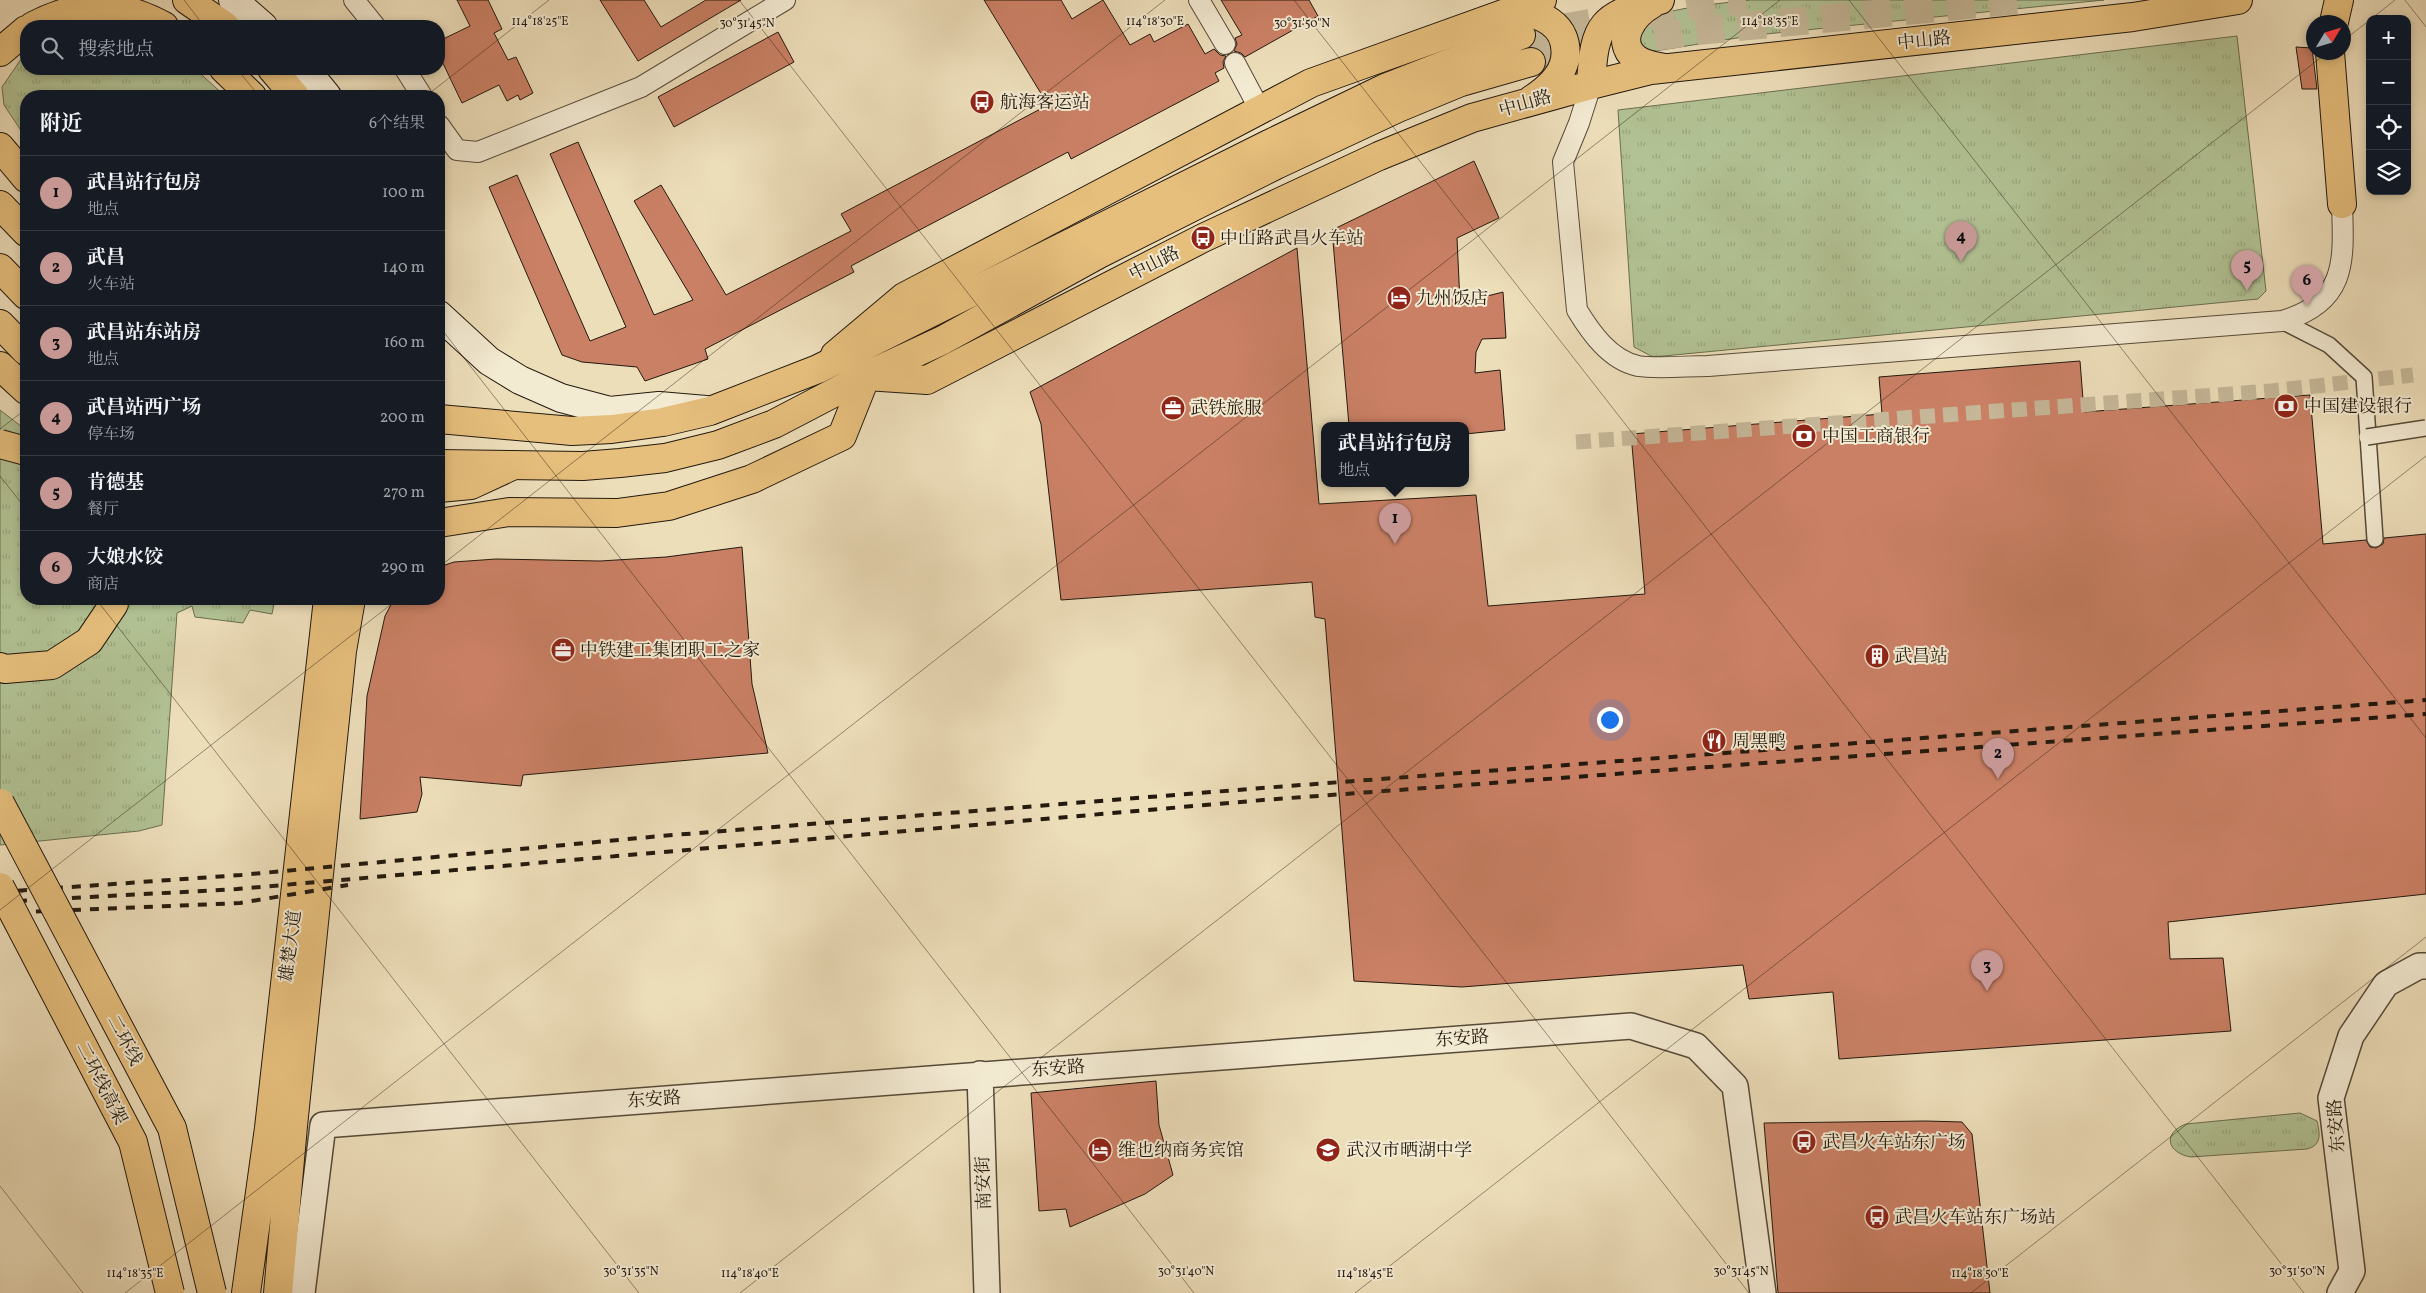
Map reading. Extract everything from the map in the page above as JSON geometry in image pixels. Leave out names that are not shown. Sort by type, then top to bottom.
[{"type":"main road","points":[[188,0],[216,20]]},
{"type":"main road","points":[[233,0],[256,20]]},
{"type":"main road","points":[[818,369],[904,297],[1311,83],[1542,0]]},
{"type":"main road","points":[[1661,0],[1650,5],[1637,16],[1627,29],[1626,44],[1634,57],[1648,65],[1664,68]]},
{"type":"main road","points":[[1591,85],[1592,62],[1605,23],[1612,16],[1626,10],[1661,0]]},
{"type":"main road","name":"中山路","points":[[866,376],[927,380],[1203,238],[1335,177],[1472,118],[1591,85],[1664,68],[2133,17],[2238,0]]},
{"type":"main road","points":[[2336,15],[2339,0]]},
{"type":"main road","points":[[47,20],[78,7],[111,8],[153,20]]},
{"type":"main road","points":[[1502,14],[1522,12],[1543,15],[1558,30],[1565,42],[1565,61],[1556,78],[1541,93],[1526,103]]},
{"type":"main road","points":[[0,52],[20,35]]},
{"type":"main road","points":[[445,420],[572,431],[612,430],[663,422],[710,411],[818,369],[1385,88],[1521,35]]},
{"type":"main road","points":[[2331,60],[2342,204]]},
{"type":"main road","points":[[445,464],[583,466],[665,458],[709,447],[774,424],[866,376],[943,340],[1099,254],[1276,165],[1398,108],[1452,86],[1531,62]]},
{"type":"main road","points":[[230,75],[246,90]]},
{"type":"main road","points":[[277,75],[289,90]]},
{"type":"main road","points":[[311,75],[322,90]]},
{"type":"main road","points":[[0,147],[20,171]]},
{"type":"main road","points":[[0,205],[20,226]]},
{"type":"main road","points":[[0,268],[20,289]]},
{"type":"main road","points":[[445,321],[489,361],[520,380],[560,398],[610,411],[659,406],[710,411]]},
{"type":"main road","points":[[0,324],[20,345]]},
{"type":"main road","points":[[0,366],[20,384]]},
{"type":"main road","points":[[445,522],[509,512],[617,512],[669,506],[704,496],[752,479],[842,436],[866,376]]},
{"type":"main road","points":[[445,413],[467,423]]},
{"type":"main road","points":[[0,444],[20,449]]},
{"type":"main road","points":[[445,487],[471,485],[514,465]]},
{"type":"main road","points":[[0,667],[5,669],[52,665],[89,641],[113,605]]},
{"type":"main road","name":"雄楚大道","points":[[246,1293],[338,605]]},
{"type":"main road","name":"雄楚大道","points":[[278,1293],[295,1107],[342,651],[339,605]]},
{"type":"main road","name":"二环线","points":[[0,802],[172,1128],[212,1293]]},
{"type":"main road","name":"二环线高架","points":[[0,887],[133,1142],[170,1293]]},
{"type":"street","points":[[354,0],[369,20]]},
{"type":"street","points":[[445,133],[457,150],[478,152],[641,87],[785,0]]},
{"type":"street","points":[[1199,0],[1225,44]]},
{"type":"street","points":[[1235,63],[1260,110]]},
{"type":"street","points":[[409,75],[418,90]]},
{"type":"street","points":[[1591,85],[1579,123],[1563,162],[1577,310],[1589,330],[1609,351],[1638,366],[1708,366],[2282,321],[2316,308],[2331,291],[2340,268],[2343,237],[2342,204]]},
{"type":"street","points":[[2282,321],[2329,345],[2364,378],[2375,539]]},
{"type":"street","points":[[2367,437],[2426,428]]},
{"type":"street","name":"东安路","points":[[2340,1293],[2352,1271],[2331,1098],[2350,1036],[2386,984],[2419,966],[2426,966]]},
{"type":"street","name":"东安路","points":[[302,1293],[323,1125],[1631,1026],[1696,1046],[1735,1086],[1763,1293]]},
{"type":"street","name":"南安街","points":[[980,1074],[987,1293]]},
{"type":"green space","points":[[1751,0],[2104,0],[1756,35],[1642,53],[1635,29],[1643,22],[1671,11]]},
{"type":"green space","points":[[2237,36],[2266,291],[2258,299],[1653,357],[1634,347],[1618,110]]},
{"type":"green space","points":[[20,61],[20,75],[202,75],[218,90],[20,90],[20,129],[4,105],[2,87]]},
{"type":"green space","points":[[0,410],[20,425],[20,605],[274,605],[272,614],[250,610],[243,623],[195,617],[192,606],[177,613],[162,825],[139,831],[0,845]]},
{"type":"green space","points":[[2300,1113],[2317,1121],[2318,1126],[2318,1142],[2307,1149],[2191,1157],[2177,1151],[2170,1142],[2173,1132],[2186,1124]]},
{"type":"building","points":[[457,0],[488,0],[502,29],[494,33],[508,60],[516,57],[533,93],[520,100],[518,95],[507,101],[499,85],[462,103],[445,68],[445,38],[470,26]]},
{"type":"building","points":[[600,0],[644,0],[661,27],[706,0],[741,0],[638,61]]},
{"type":"building","points":[[984,0],[1061,0],[1072,19],[1103,0],[1130,45],[1150,34],[1154,42],[1188,24],[1205,54],[1214,49],[1220,55],[1226,56],[1223,62],[1224,68],[1215,73],[1219,81],[1071,159],[1068,152],[851,266],[854,272],[705,349],[708,359],[645,381],[637,367],[582,362],[562,355],[489,187],[517,175],[590,341],[626,327],[550,154],[578,142],[654,315],[693,300],[634,201],[661,185],[726,295],[851,231],[841,214],[1048,105]]},
{"type":"building","points":[[1221,0],[1309,0],[1318,16],[1245,57],[1241,53],[1234,51],[1237,44],[1235,38],[1242,35]]},
{"type":"building","points":[[778,32],[794,62],[674,127],[658,97]]},
{"type":"building","points":[[2296,47],[2306,48],[2306,60],[2313,60],[2317,89],[2302,89]]},
{"type":"building","name":"九州饭店","points":[[1474,161],[1499,218],[1457,238],[1460,303],[1503,292],[1506,338],[1482,339],[1476,352],[1475,373],[1500,370],[1505,430],[1469,434],[1469,422],[1349,422],[1332,230]]},
{"type":"building","name":"武昌站","points":[[1297,248],[1319,504],[1476,495],[1488,606],[1645,594],[1631,434],[1882,414],[1879,377],[2080,361],[2084,412],[2310,395],[2323,544],[2366,540],[2370,547],[2376,548],[2383,544],[2384,538],[2426,534],[2426,894],[2168,922],[2170,959],[2223,958],[2231,1031],[1839,1059],[1833,992],[1749,999],[1743,965],[1462,987],[1354,981],[1325,619],[1315,617],[1312,582],[1061,600],[1041,424],[1030,392]]},
{"type":"building","name":"中铁建工集团职工之家","points":[[742,547],[752,684],[768,753],[523,775],[521,786],[420,777],[422,794],[417,812],[360,819],[367,696],[385,616],[391,605],[445,605],[445,565],[454,562],[496,559],[600,561],[666,557]]},
{"type":"building","name":"维也纳商务宾馆","points":[[1156,1081],[1159,1125],[1173,1175],[1145,1194],[1070,1227],[1066,1209],[1039,1211],[1031,1093]]},
{"type":"building","name":"武昌火车站东广场站","points":[[1962,1122],[1972,1134],[1990,1293],[1778,1293],[1764,1123]]},
{"type":"tunnel","points":[[1521,35],[1699,4],[1746,0]]},
{"type":"tunnel","points":[[1531,62],[1639,39],[1698,31],[2021,0]]},
{"type":"tunnel","points":[[1576,442],[2271,391],[2413,375]]},
{"type":"railway","points":[[0,892],[241,875],[661,836],[1262,788],[2426,700]]},
{"type":"railway","points":[[0,902],[237,889],[1263,800],[2426,714]]},
{"type":"railway","points":[[0,913],[240,903],[348,885]]},
{"type":"place","name":"航海客运站","points":[[982,102]]},
{"type":"place","name":"中山路武昌火车站","points":[[1203,238]]},
{"type":"place","name":"武昌站西广场","points":[[1961,262]]},
{"type":"place","name":"肯德基","points":[[2247,291]]},
{"type":"place","name":"九州饭店","points":[[1399,298]]},
{"type":"place","name":"大娘水饺","points":[[2307,306]]},
{"type":"place","name":"中国建设银行","points":[[2286,406]]},
{"type":"place","name":"武铁旅服","points":[[1173,408]]},
{"type":"place","name":"中国工商银行","points":[[1804,436]]},
{"type":"place","name":"武昌站行包房","points":[[1395,544]]},
{"type":"place","name":"中铁建工集团职工之家","points":[[563,650]]},
{"type":"place","name":"武昌站","points":[[1877,656]]},
{"type":"place","name":"周黑鸭","points":[[1714,741]]},
{"type":"place","name":"武昌","points":[[1998,779]]},
{"type":"place","name":"武昌站东站房","points":[[1987,991]]},
{"type":"place","name":"武昌火车站东广场","points":[[1804,1142]]},
{"type":"place","name":"维也纳商务宾馆","points":[[1100,1150]]},
{"type":"place","name":"武汉市晒湖中学","points":[[1328,1150]]},
{"type":"place","name":"武昌火车站东广场站","points":[[1877,1217]]}]
